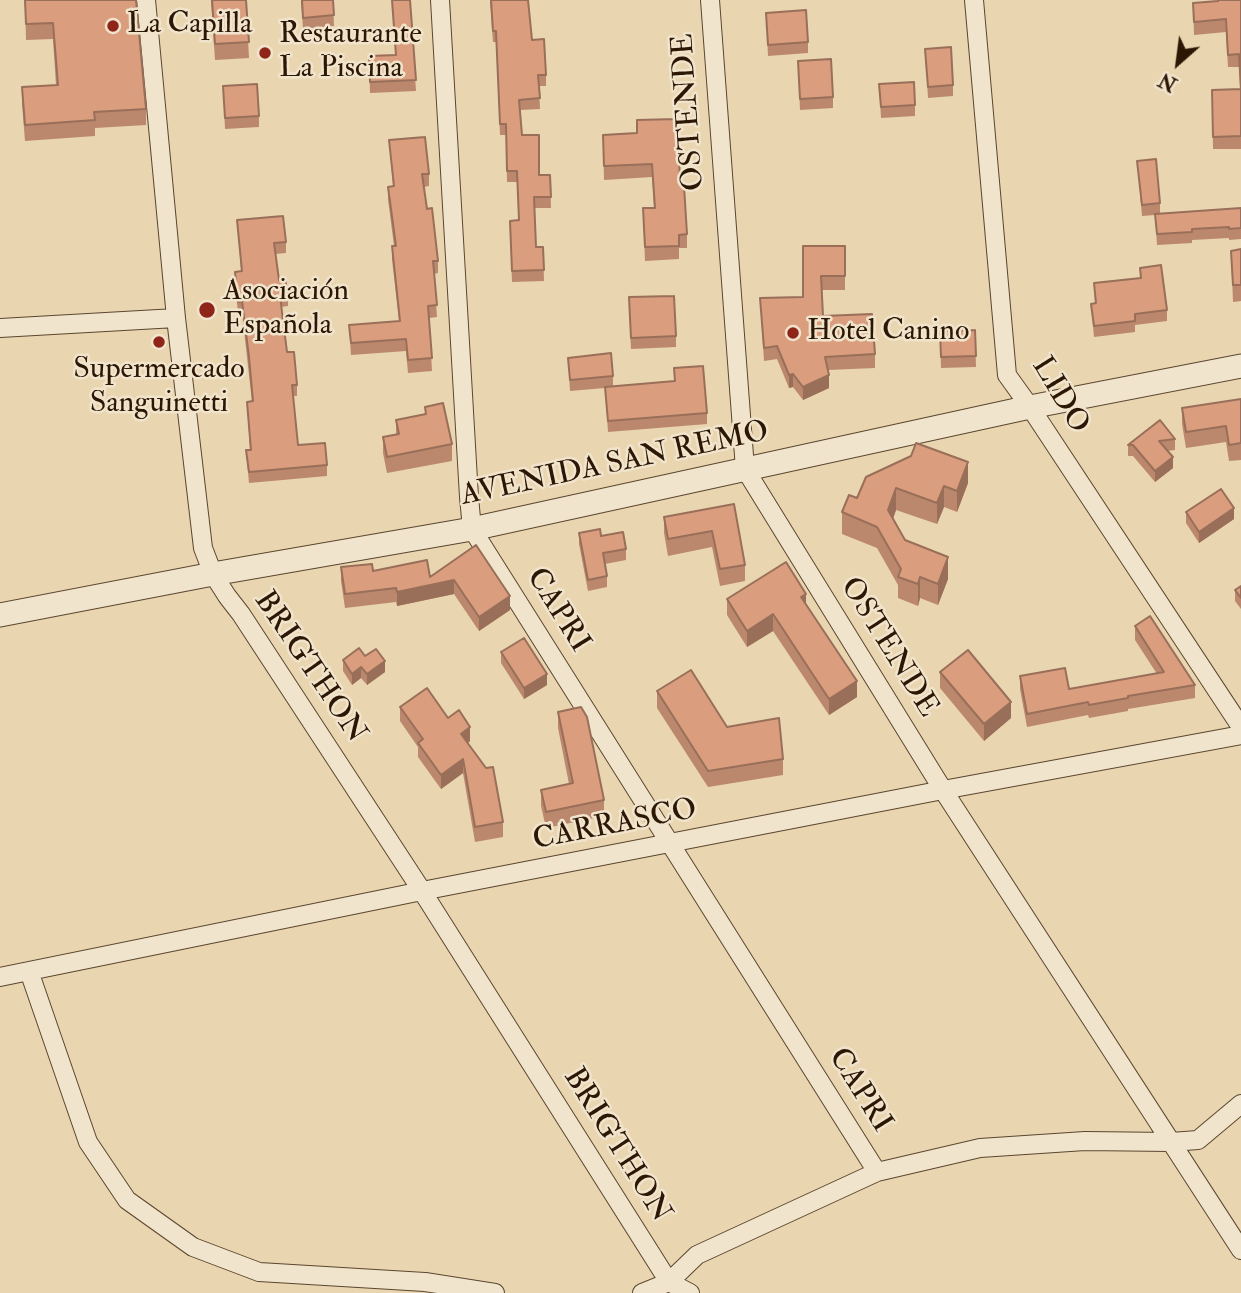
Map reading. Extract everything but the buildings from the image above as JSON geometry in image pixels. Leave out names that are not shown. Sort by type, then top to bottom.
[{"type":"street","name":"BRIGTHON","points":[[146,0],[176,318],[203,548],[212,574],[422,891],[668,1282]]},
{"type":"street","name":"CAPRI","points":[[440,0],[472,528],[877,1172]]},
{"type":"street","name":"OSTENDE","points":[[710,0],[745,469],[943,790],[1241,1250]]},
{"type":"street","name":"LIDO","points":[[974,0],[1007,375],[1241,727]]},
{"type":"street","points":[[0,328],[176,318]]},
{"type":"street","name":"AVENIDA SAN REMO","points":[[0,615],[472,528],[1030,407],[1241,366]]},
{"type":"street","name":"CARRASCO","points":[[0,977],[422,891],[1241,734]]},
{"type":"street","points":[[29,971],[88,1142],[127,1200],[193,1247],[260,1272],[495,1293]]},
{"type":"street","points":[[642,1293],[668,1282],[697,1255],[877,1172],[980,1148],[1085,1141],[1198,1140],[1241,1104]]},
{"type":"street","points":[[668,1282],[690,1293]]},
{"type":"place","name":"La Capilla","points":[[113,26]]},
{"type":"place","name":"Restaurante La Piscina","points":[[265,53]]},
{"type":"place","name":"Asociación Española","points":[[207,310]]},
{"type":"place","name":"Hotel Canino","points":[[793,333]]},
{"type":"place","name":"Supermercado Sanguinetti","points":[[159,342]]}]
